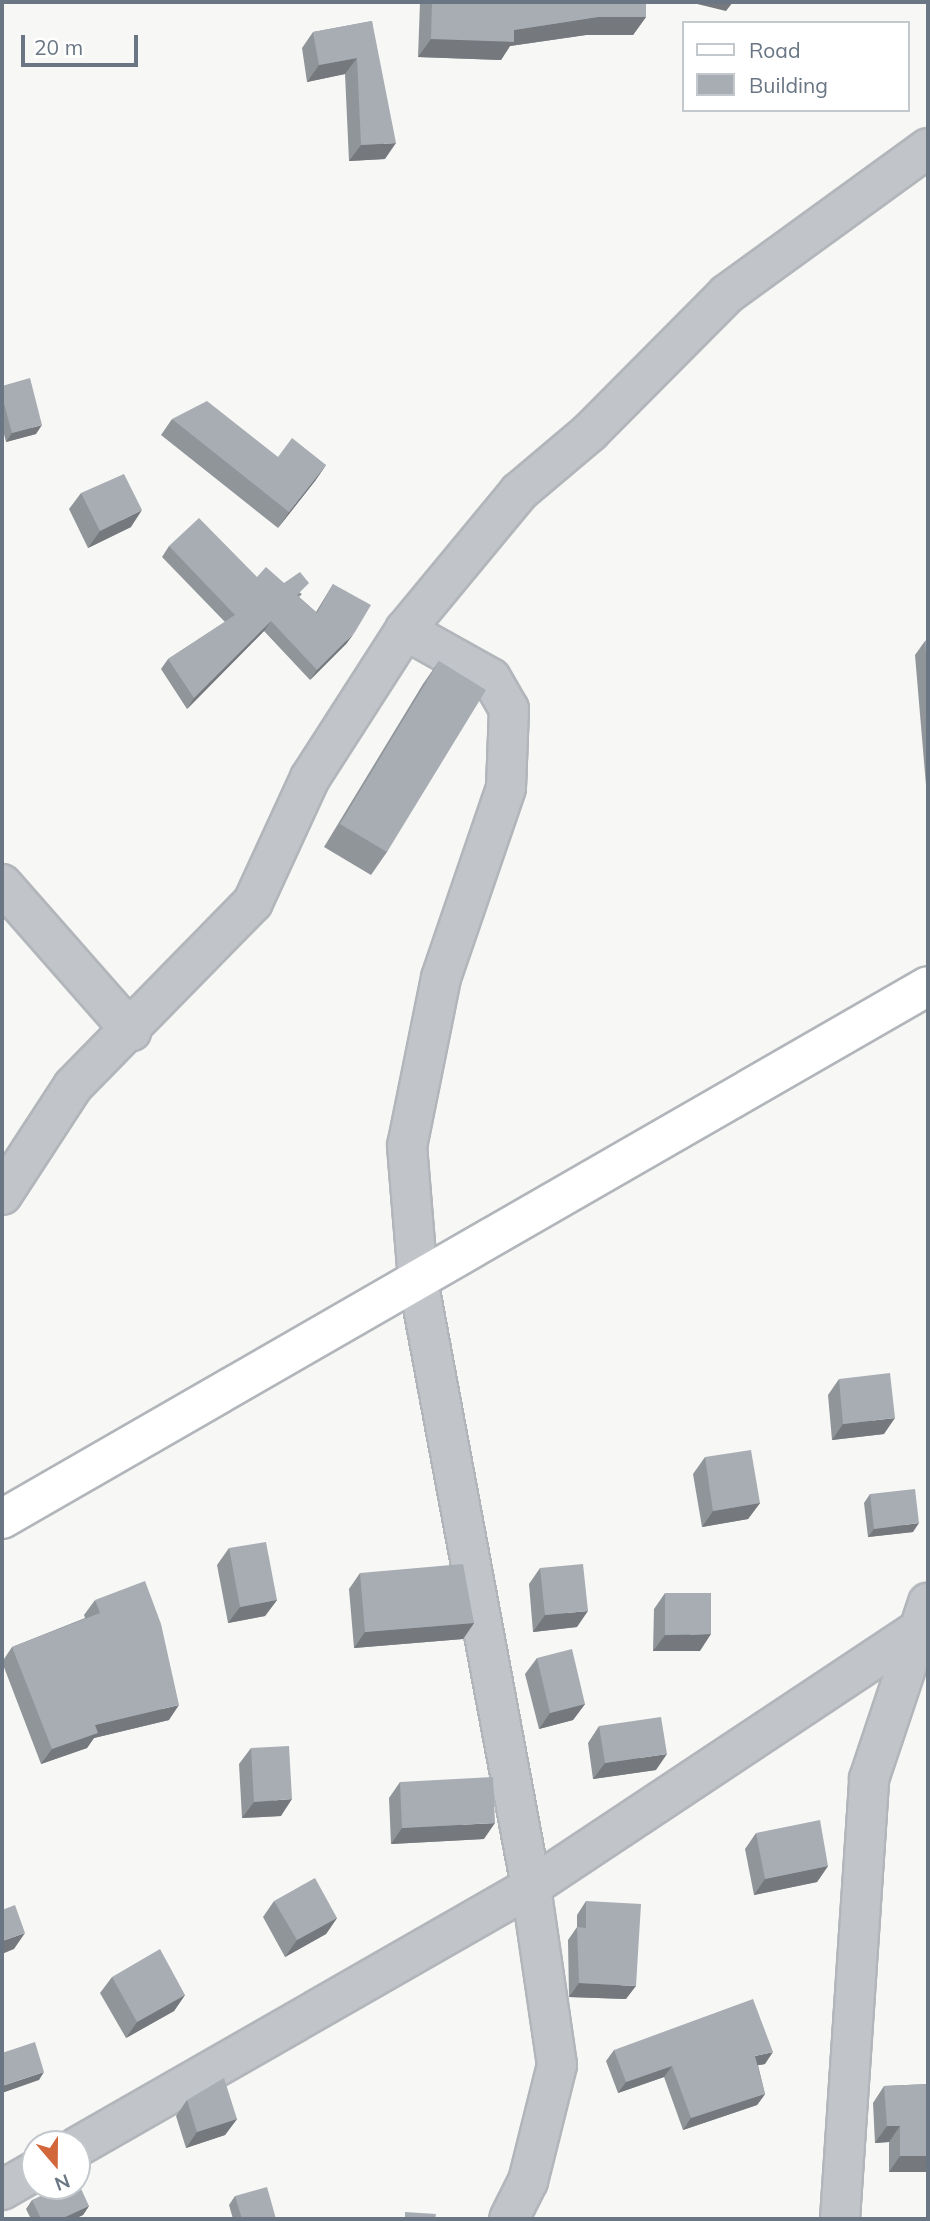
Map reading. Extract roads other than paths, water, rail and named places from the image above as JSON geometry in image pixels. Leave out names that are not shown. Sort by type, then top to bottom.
[{"type":"street","points":[[2,1195],[73,1086],[131,1031],[253,902],[310,778],[405,630],[519,492],[590,432],[727,294],[928,148]]},
{"type":"street","points":[[405,630],[491,678],[509,709],[506,788],[441,978],[407,1146],[418,1280],[531,1887],[557,2065],[527,2180],[509,2219]]},
{"type":"street","points":[[2,884],[131,1031]]},
{"type":"street","points":[[2,1519],[928,986]]},
{"type":"street","points":[[91,2139],[531,1887],[923,1617]]},
{"type":"street","points":[[840,2219],[869,1779],[923,1617]]},
{"type":"street","points":[[2,2190],[21,2179]]}]
